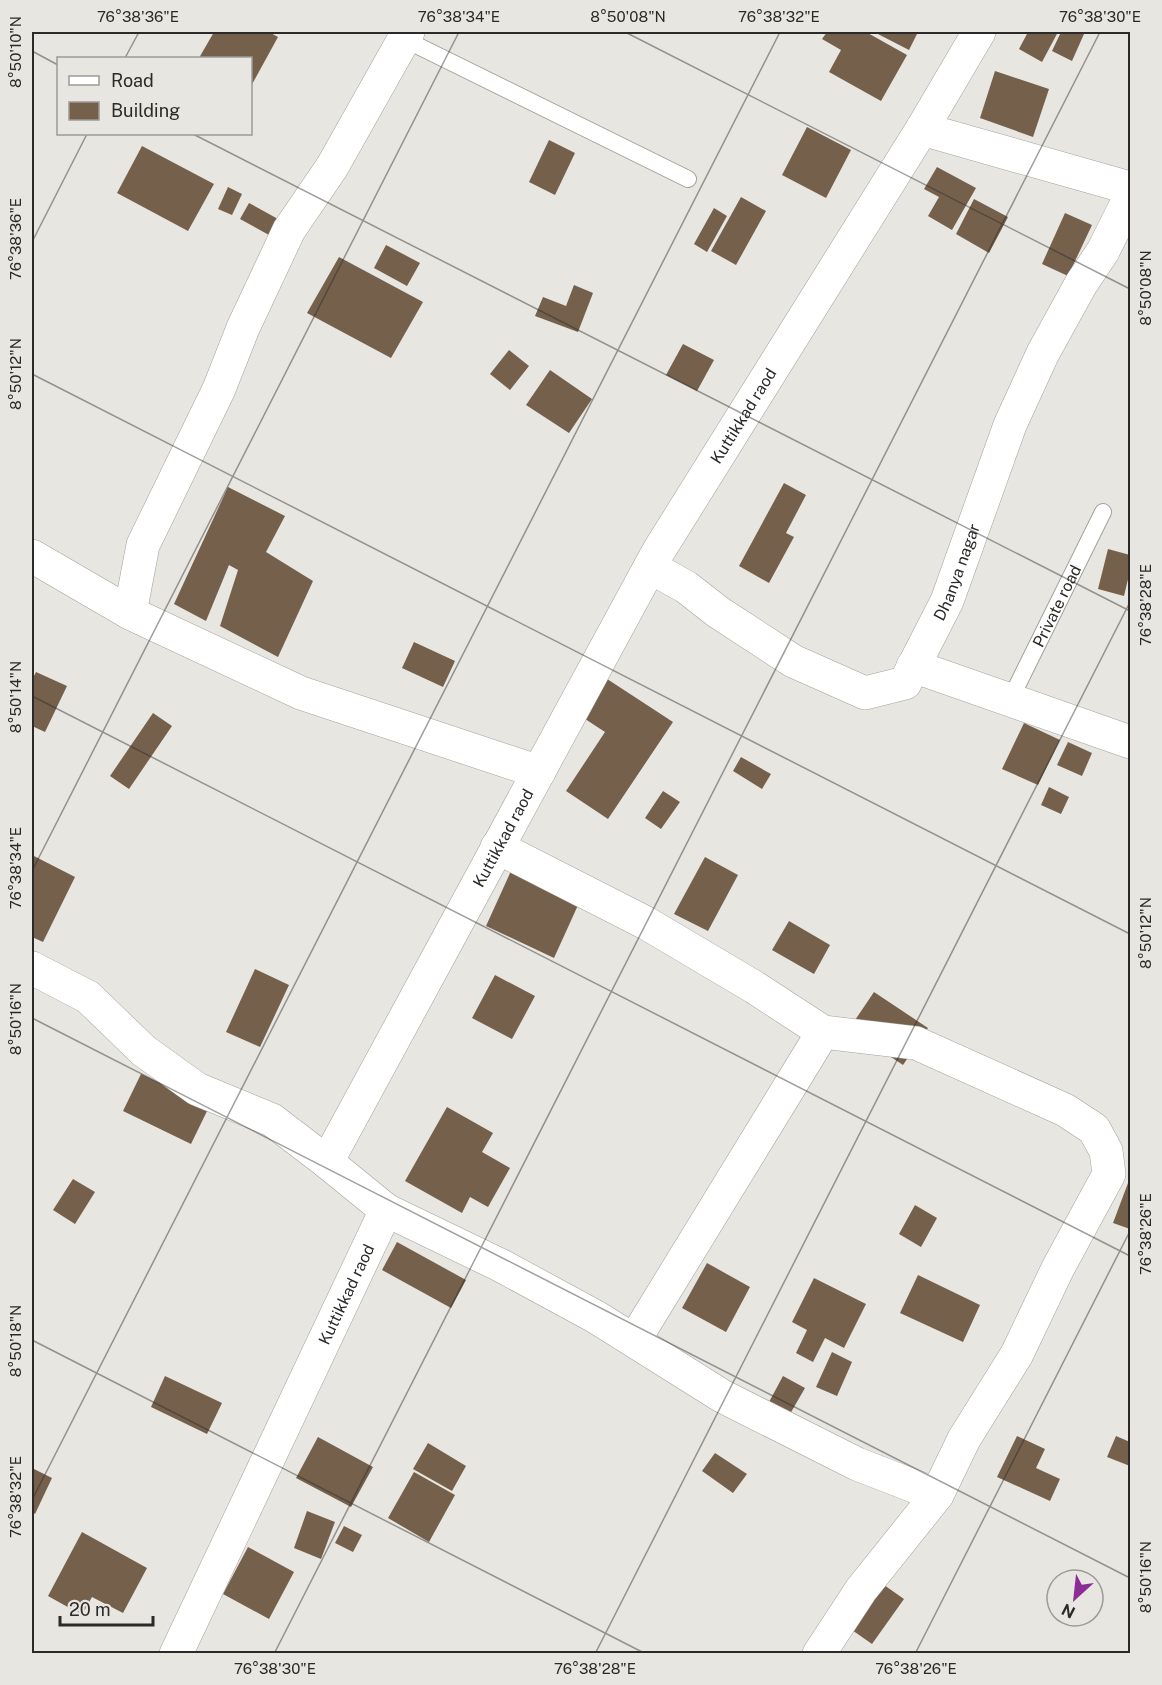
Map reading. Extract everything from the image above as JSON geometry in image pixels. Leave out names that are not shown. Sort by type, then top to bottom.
[{"type":"street","name":"Kuttikkad raod","points":[[327,1162],[650,567],[922,129],[979,32]]},
{"type":"street","points":[[130,613],[143,545],[219,389],[243,328],[289,230],[332,167],[406,35]]},
{"type":"street","points":[[922,129],[1131,188]]},
{"type":"street","name":"Dhanya nagar","points":[[650,567],[686,587],[718,612],[793,661],[865,693],[905,683],[947,601],[1010,425],[1043,353],[1081,284],[1103,251],[1131,196]]},
{"type":"street","points":[[32,556],[130,613],[301,693],[539,772]]},
{"type":"street","points":[[914,666],[1131,742]]},
{"type":"street","points":[[497,847],[655,928],[754,987],[823,1032],[916,1043],[1065,1110],[1095,1129],[1106,1151],[1109,1174],[1058,1268],[1017,1354],[964,1439],[937,1495],[861,1590],[819,1653]]},
{"type":"street","points":[[32,968],[88,997],[144,1051],[197,1089],[272,1120],[386,1210],[500,1265],[635,1340],[722,1396],[857,1464],[937,1495]]},
{"type":"street","points":[[635,1340],[823,1032]]},
{"type":"street","name":"Kuttikkad raod","points":[[176,1653],[386,1210]]},
{"type":"lane","points":[[406,35],[688,179]]},
{"type":"lane","name":"Private road","points":[[1010,700],[1104,512]]},
{"type":"building","points":[[214,32],[269,32],[278,37],[252,84],[252,57],[200,57]]},
{"type":"building","points":[[827,32],[866,32],[907,55],[881,101],[829,72],[841,50],[822,39]]},
{"type":"building","points":[[874,32],[918,32],[909,50]]},
{"type":"building","points":[[1028,32],[1058,32],[1042,62],[1019,49]]},
{"type":"building","points":[[1061,32],[1084,34],[1072,61],[1052,51]]},
{"type":"building","points":[[995,71],[1049,89],[1033,137],[980,118]]},
{"type":"building","points":[[807,127],[851,150],[826,198],[782,175]]},
{"type":"building","points":[[549,140],[575,153],[555,195],[529,182]]},
{"type":"building","points":[[142,146],[214,184],[188,231],[117,193]]},
{"type":"building","points":[[937,167],[976,188],[952,230],[928,216],[939,197],[924,189]]},
{"type":"building","points":[[228,187],[242,194],[232,215],[218,209]]},
{"type":"building","points":[[741,197],[766,211],[736,265],[711,251]]},
{"type":"building","points":[[974,199],[1008,217],[989,253],[956,234]]},
{"type":"building","points":[[249,203],[278,219],[269,235],[240,219]]},
{"type":"building","points":[[714,208],[727,216],[707,252],[694,244]]},
{"type":"building","points":[[1065,213],[1092,225],[1068,276],[1042,264]]},
{"type":"building","points":[[386,245],[420,263],[407,286],[374,268]]},
{"type":"building","points":[[339,257],[423,302],[391,358],[307,313]]},
{"type":"building","points":[[574,285],[593,293],[578,332],[535,316],[543,297],[566,306]]},
{"type":"building","points":[[683,344],[714,360],[697,391],[666,375]]},
{"type":"building","points":[[509,350],[529,366],[510,390],[490,374]]},
{"type":"building","points":[[550,370],[592,399],[569,433],[526,405]]},
{"type":"building","points":[[784,483],[806,495],[786,533],[794,537],[769,583],[739,566]]},
{"type":"building","points":[[228,487],[285,516],[266,552],[313,581],[278,657],[220,626],[238,570],[229,565],[206,621],[174,604]]},
{"type":"building","points":[[1108,549],[1130,555],[1130,571],[1124,596],[1098,589]]},
{"type":"building","points":[[414,642],[455,661],[443,687],[402,668]]},
{"type":"building","points":[[36,672],[67,686],[45,732],[32,726],[32,680]]},
{"type":"building","points":[[601,675],[673,722],[608,819],[566,791],[605,732],[576,713]]},
{"type":"building","points":[[153,713],[172,726],[129,789],[110,776]]},
{"type":"building","points":[[1024,723],[1060,740],[1038,785],[1002,769]]},
{"type":"building","points":[[1068,742],[1092,753],[1082,776],[1057,765]]},
{"type":"building","points":[[741,757],[771,774],[762,789],[733,771]]},
{"type":"building","points":[[1049,787],[1069,797],[1061,814],[1041,805]]},
{"type":"building","points":[[663,791],[680,802],[661,829],[645,818]]},
{"type":"building","points":[[32,855],[75,877],[43,942],[32,937]]},
{"type":"building","points":[[705,857],[738,875],[708,931],[674,914]]},
{"type":"building","points":[[511,871],[579,903],[554,958],[486,926]]},
{"type":"building","points":[[789,921],[830,945],[814,974],[772,950]]},
{"type":"building","points":[[255,969],[289,985],[260,1047],[226,1032]]},
{"type":"building","points":[[495,975],[535,996],[512,1039],[472,1018]]},
{"type":"building","points":[[874,992],[928,1028],[903,1065],[849,1029]]},
{"type":"building","points":[[141,1074],[209,1107],[191,1144],[123,1111]]},
{"type":"building","points":[[447,1107],[493,1133],[482,1152],[510,1168],[488,1207],[470,1197],[462,1213],[405,1181]]},
{"type":"building","points":[[73,1179],[95,1192],[75,1224],[53,1210]]},
{"type":"building","points":[[1128,1183],[1130,1184],[1130,1229],[1113,1223]]},
{"type":"building","points":[[915,1205],[937,1218],[921,1247],[899,1234]]},
{"type":"building","points":[[397,1242],[466,1280],[451,1308],[382,1270]]},
{"type":"building","points":[[707,1263],[750,1287],[726,1332],[682,1308]]},
{"type":"building","points":[[918,1275],[980,1305],[963,1342],[900,1313]]},
{"type":"building","points":[[814,1278],[866,1304],[844,1348],[825,1338],[813,1362],[796,1353],[807,1330],[792,1322]]},
{"type":"building","points":[[832,1352],[852,1362],[837,1396],[816,1387]]},
{"type":"building","points":[[165,1376],[222,1403],[207,1434],[151,1407]]},
{"type":"building","points":[[783,1376],[805,1388],[790,1414],[769,1402]]},
{"type":"building","points":[[1017,1436],[1045,1449],[1036,1468],[1060,1479],[1050,1501],[997,1477]]},
{"type":"building","points":[[1116,1436],[1130,1442],[1130,1466],[1107,1457]]},
{"type":"building","points":[[318,1437],[373,1467],[351,1507],[296,1478]]},
{"type":"building","points":[[428,1443],[466,1466],[452,1491],[413,1469]]},
{"type":"building","points":[[715,1453],[747,1474],[733,1493],[702,1471]]},
{"type":"building","points":[[32,1468],[52,1478],[35,1514],[32,1512]]},
{"type":"building","points":[[414,1472],[455,1495],[429,1542],[388,1518]]},
{"type":"building","points":[[307,1511],[335,1522],[321,1559],[294,1548]]},
{"type":"building","points":[[344,1526],[362,1535],[353,1552],[335,1543]]},
{"type":"building","points":[[82,1532],[147,1568],[123,1613],[92,1597],[82,1615],[48,1596]]},
{"type":"building","points":[[248,1547],[294,1572],[269,1619],[223,1594]]},
{"type":"building","points":[[884,1585],[904,1599],[872,1644],[852,1630]]}]
